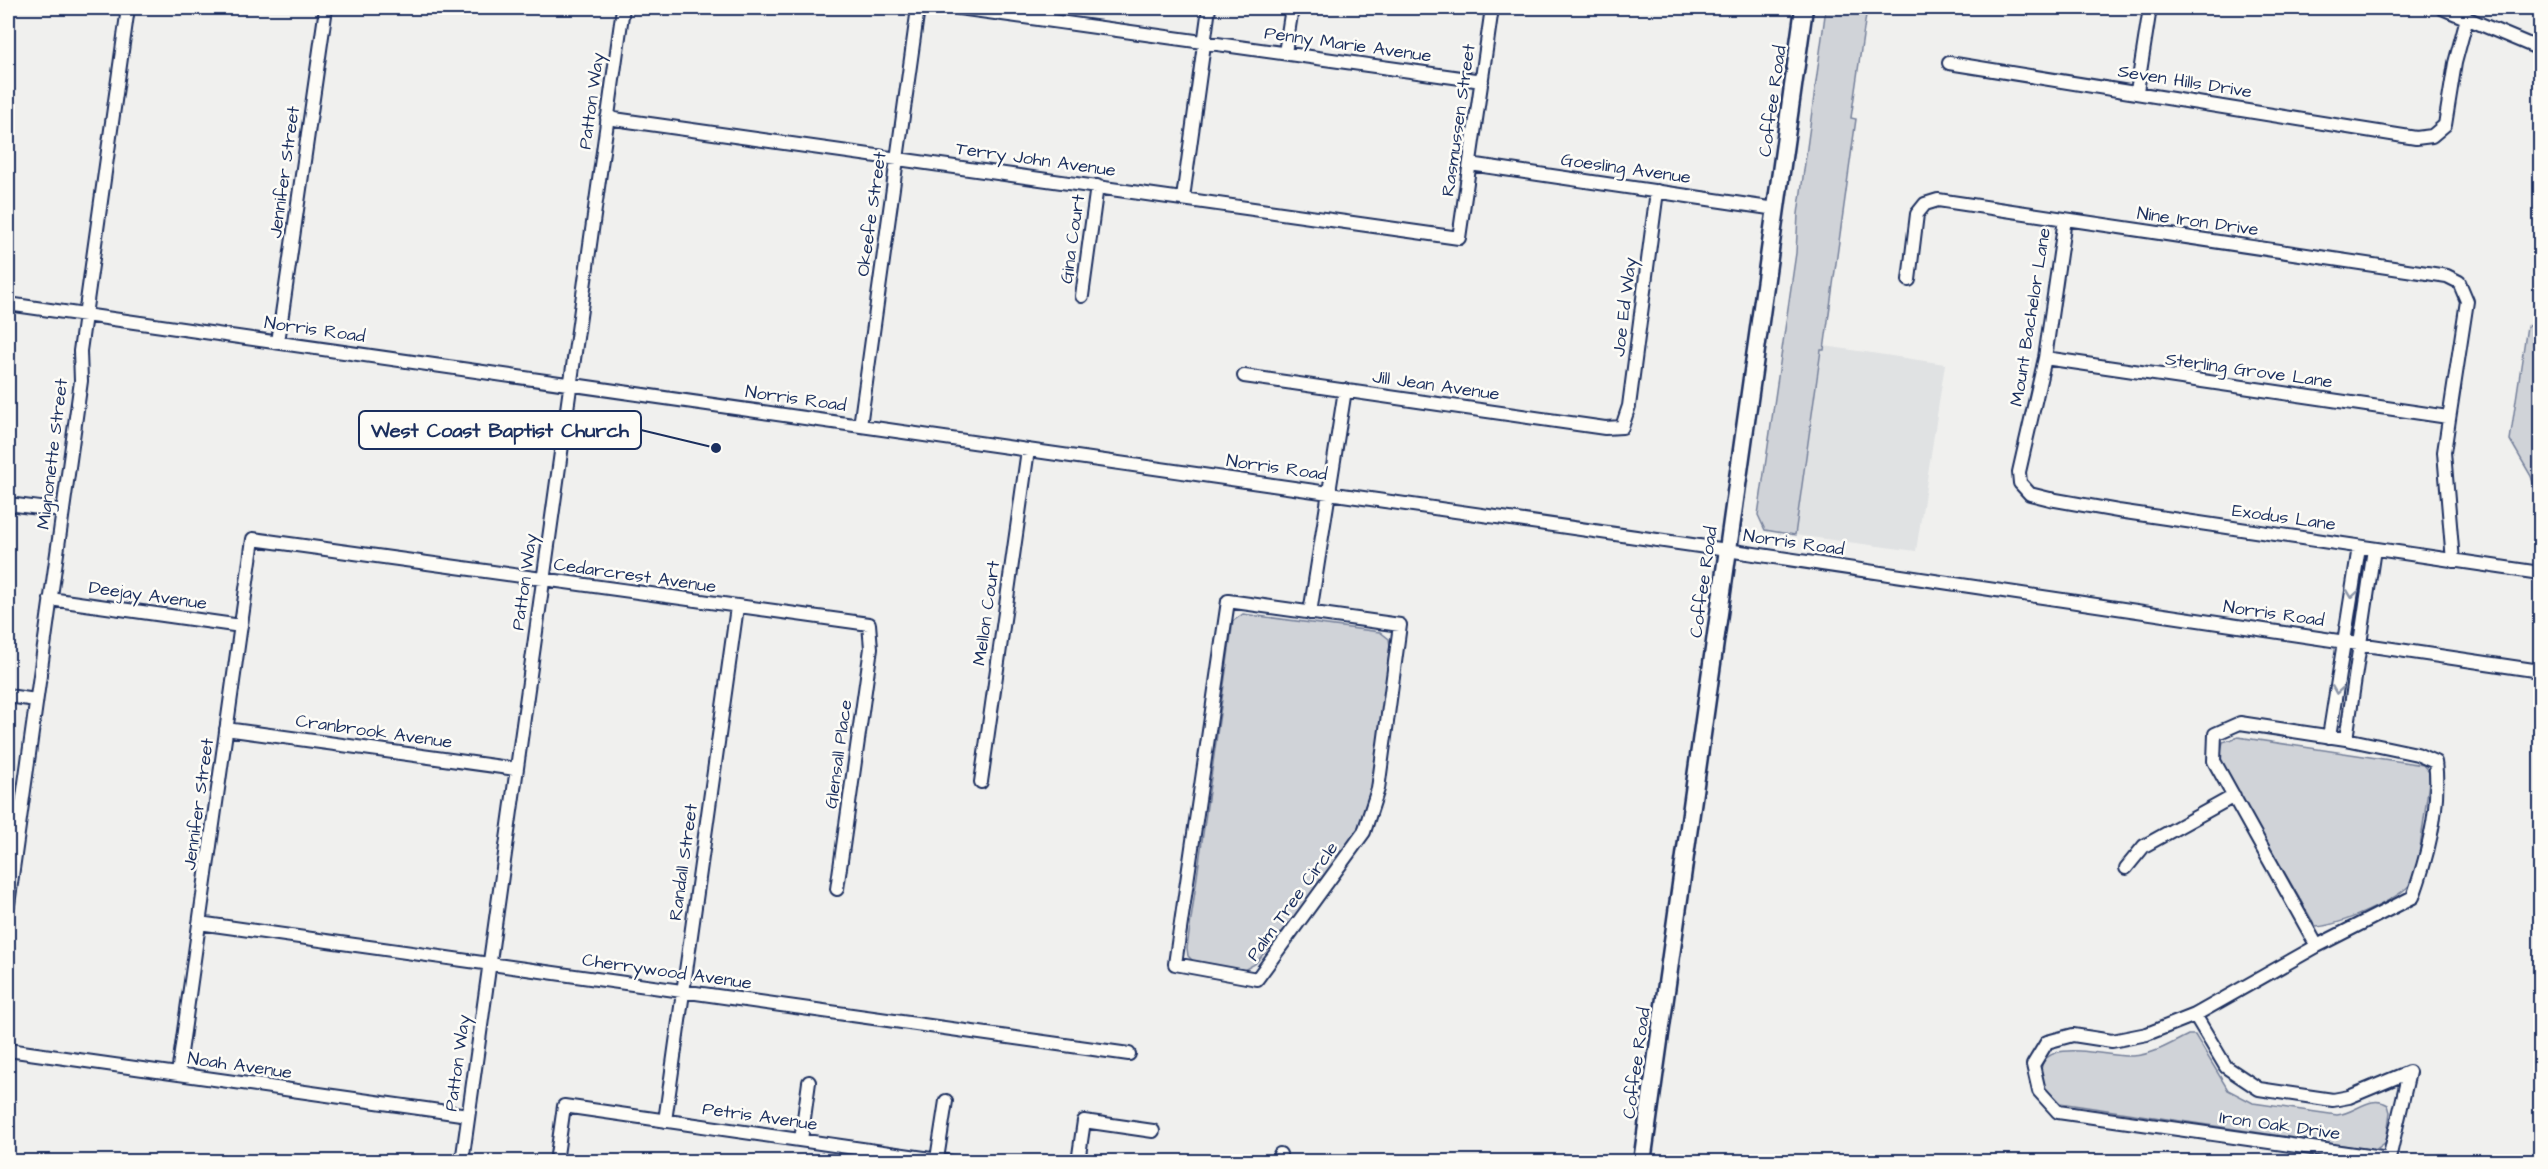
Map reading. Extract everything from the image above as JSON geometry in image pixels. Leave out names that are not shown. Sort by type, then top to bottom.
[{"type":"main road","name":"Coffee Road","points":[[1642,1161],[1804,8]]},
{"type":"street","name":"Mignonette Street","points":[[8,899],[81,381],[80,351],[128,8]]},
{"type":"street","name":"Jennifer Street","points":[[278,342],[326,8]]},
{"type":"street","name":"Patton Way","points":[[462,1161],[623,8]]},
{"type":"street","name":"Okeefe Street","points":[[860,426],[918,8]]},
{"type":"street","name":"Penny Marie Avenue","points":[[959,8],[1482,81]]},
{"type":"street","points":[[1183,198],[1209,8]]},
{"type":"street","points":[[1285,53],[1292,8]]},
{"type":"street","name":"Rasmussen Street","points":[[1459,238],[1492,8]]},
{"type":"street","points":[[2137,91],[2150,8]]},
{"type":"street","points":[[2442,8],[2541,49]]},
{"type":"street","name":"Seven Hills Drive","points":[[1948,63],[2137,91],[2416,138],[2432,136],[2445,125],[2454,63],[2467,18]]},
{"type":"street","name":"Terry John Avenue","points":[[607,118],[1459,238]]},
{"type":"street","name":"Goesling Avenue","points":[[1470,164],[1776,209]]},
{"type":"street","name":"Gina Court","points":[[1082,296],[1097,186]]},
{"type":"street","name":"Joe Ed Way","points":[[1622,427],[1629,406],[1657,191]]},
{"type":"street","name":"Nine Iron Drive","points":[[1909,280],[1917,214],[1925,204],[1938,200],[2447,276],[2462,288],[2467,301],[2448,417]]},
{"type":"street","name":"Mount Bachelor Lane","points":[[2025,489],[2020,483],[2019,472],[2045,358],[2065,219]]},
{"type":"street","name":"Norris Road","points":[[8,304],[1727,550],[2541,671]]},
{"type":"street","name":"Sterling Grove Lane","points":[[2045,358],[2448,417]]},
{"type":"street","name":"Jill Jean Avenue","points":[[1244,376],[1605,428],[1622,427]]},
{"type":"street","points":[[1310,613],[1345,390]]},
{"type":"street","points":[[2448,417],[2444,452],[2453,561]]},
{"type":"street","name":"Mellon Court","points":[[981,782],[1028,450]]},
{"type":"street","name":"Exodus Lane","points":[[2025,489],[2030,494],[2118,511],[2541,573]]},
{"type":"street","points":[[8,504],[63,512]]},
{"type":"street","name":"Jennifer Street","points":[[178,1074],[253,539]]},
{"type":"street","name":"Cedarcrest Avenue","points":[[253,539],[869,624]]},
{"type":"street","points":[[2329,737],[2359,547]]},
{"type":"street","points":[[2346,739],[2374,549]]},
{"type":"street","name":"Deejay Avenue","points":[[50,599],[241,626]]},
{"type":"street","name":"Palm Tree Circle","points":[[1228,601],[1310,613],[1400,625],[1377,796],[1365,832],[1257,980],[1175,964],[1228,601]]},
{"type":"street","name":"Randall Street","points":[[665,1121],[737,607]]},
{"type":"street","name":"Glensall Place","points":[[837,889],[871,648],[869,624]]},
{"type":"street","points":[[8,696],[36,700]]},
{"type":"street","name":"Iron Oak Drive","points":[[2195,1015],[2226,1067],[2259,1089],[2333,1100],[2349,1098],[2409,1072],[2389,1159],[2058,1112],[2039,1091],[2033,1065],[2047,1042],[2073,1035],[2112,1041],[2147,1034],[2195,1015],[2317,946],[2413,897],[2424,867],[2438,786],[2435,762],[2417,754],[2346,739],[2240,723],[2215,734],[2214,761],[2317,946]]},
{"type":"street","name":"Cranbrook Avenue","points":[[226,729],[516,769]]},
{"type":"street","points":[[2126,868],[2144,846],[2234,796]]},
{"type":"street","name":"Cherrywood Avenue","points":[[199,923],[1129,1054]]},
{"type":"street","name":"Noah Avenue","points":[[8,1050],[468,1114]]},
{"type":"street","points":[[801,1140],[809,1082]]},
{"type":"street","points":[[937,1160],[945,1101]]},
{"type":"street","name":"Petris Avenue","points":[[556,1161],[564,1106],[952,1161]]},
{"type":"street","points":[[1078,1161],[1084,1121],[1153,1131]]},
{"type":"shaded area","points":[[1826,8],[1867,8],[1851,118],[1856,119],[1824,350],[1821,350],[1795,535],[1765,530],[1758,515],[1796,253],[1798,214]]},
{"type":"shaded area","points":[[2540,322],[2540,492],[2535,489],[2531,476],[2510,440],[2527,326]]},
{"type":"shaded area","points":[[1818,345],[1945,364],[1916,551],[1795,535]]},
{"type":"shaded area","points":[[1243,614],[1380,632],[1389,639],[1390,646],[1375,766],[1357,830],[1337,864],[1310,899],[1255,964],[1244,970],[1194,962],[1188,956],[1187,948],[1233,621]]},
{"type":"shaded area","points":[[2238,737],[2423,765],[2429,772],[2429,782],[2416,877],[2410,885],[2386,902],[2356,916],[2316,927],[2219,759],[2223,742]]},
{"type":"shaded area","points":[[2188,1035],[2195,1035],[2228,1090],[2253,1103],[2337,1115],[2369,1103],[2381,1102],[2388,1105],[2390,1112],[2386,1142],[2375,1150],[2060,1103],[2044,1090],[2041,1071],[2045,1059],[2056,1053],[2070,1051],[2119,1056],[2140,1055]]},
{"type":"place","name":"West Coast Baptist Church","points":[[716,448]]}]
